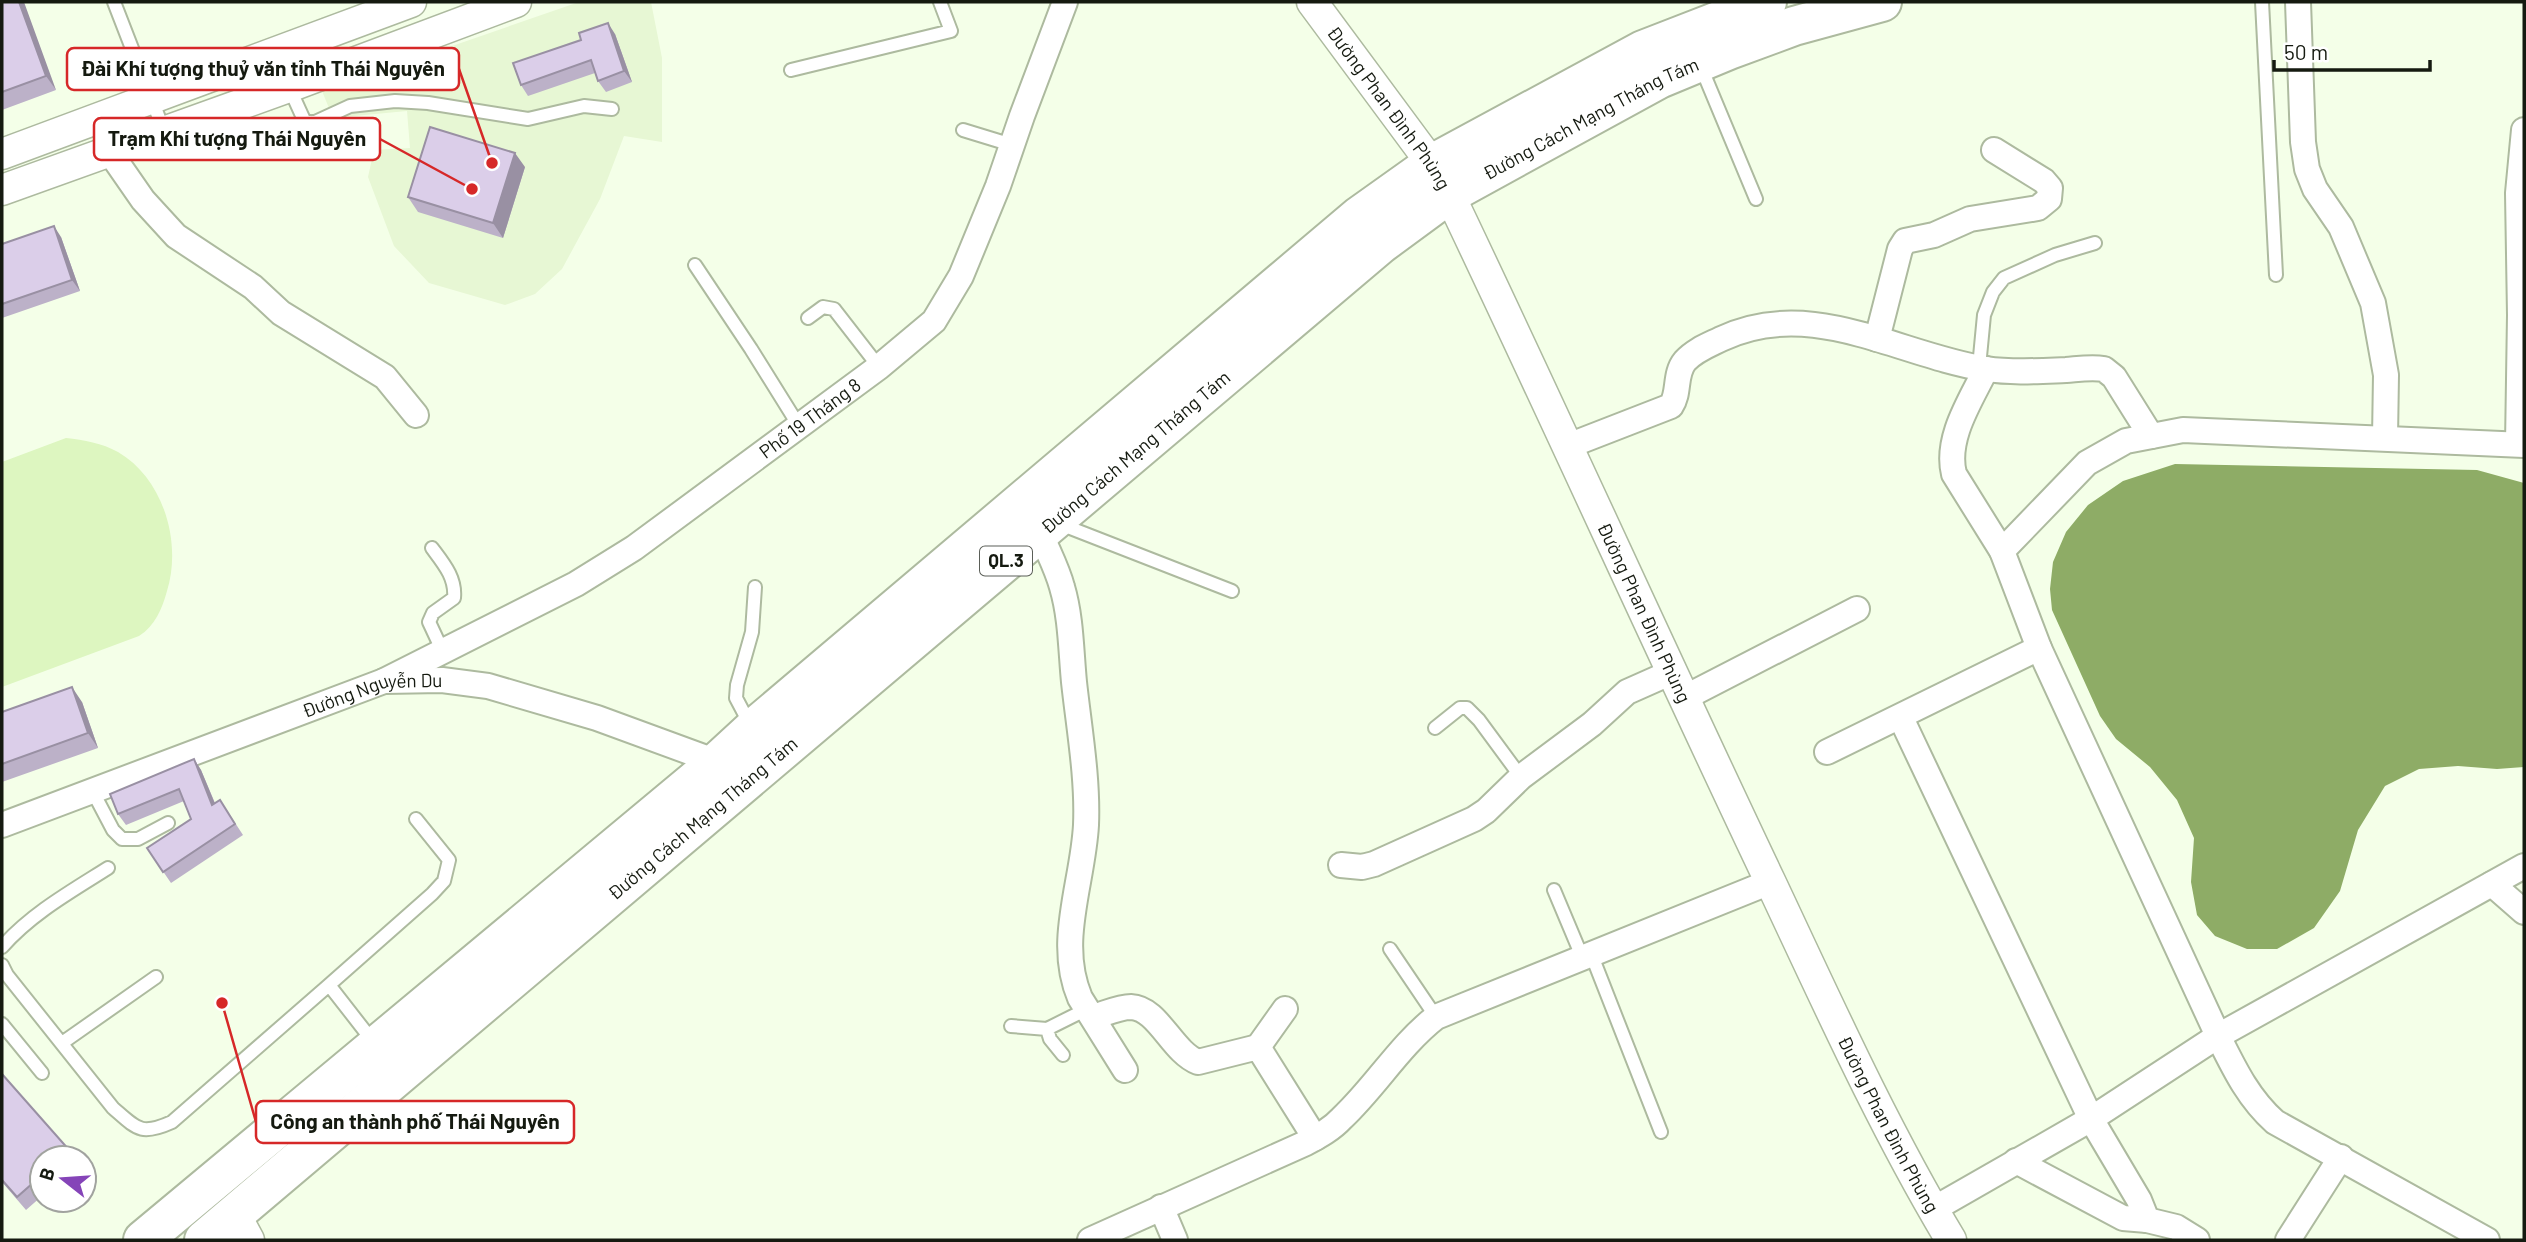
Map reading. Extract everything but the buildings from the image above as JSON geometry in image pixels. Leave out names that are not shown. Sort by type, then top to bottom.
[{"type":"highway","name":"Đường Cách Mạng Tháng Tám","points":[[767,741],[1047,527],[1381,244],[1440,179],[1643,50],[1767,2]]},
{"type":"highway","name":"Đường Cách Mạng Tháng Tám","points":[[143,1240],[390,1060],[767,741],[1359,216],[1699,62],[1794,26],[1882,2]]},
{"type":"highway","name":"Đường Cách Mạng Tháng Tám","points":[[204,1240],[242,1227],[390,1060]]},
{"type":"street","points":[[2,154],[411,2]]},
{"type":"street","points":[[420,2],[432,33]]},
{"type":"street","points":[[2,190],[516,2]]},
{"type":"street","name":"Phố 19 Tháng 8","points":[[384,681],[576,584],[634,548],[879,367],[934,321],[961,276],[998,186],[1065,2]]},
{"type":"street","name":"Đường Phan Đình Phùng","points":[[1312,2],[1440,179],[1851,1051],[1932,1209],[1951,1240]]},
{"type":"street","points":[[2298,2],[2303,142],[2307,169],[2315,190],[2341,228],[2373,303],[2386,375],[2385,438]]},
{"type":"street","points":[[2002,551],[2087,463],[2126,441],[2183,430],[2521,444],[2518,193],[2524,130]]},
{"type":"street","points":[[1877,339],[1900,249],[1905,241],[1934,235],[1970,219],[2038,208],[2049,200],[2050,188],[2044,181],[1994,150]]},
{"type":"street","points":[[109,151],[143,200],[176,236],[253,287],[281,313],[386,377],[416,415]]},
{"type":"street","points":[[1568,446],[1671,406],[1676,395],[1679,371],[1698,350],[1734,333],[1764,325],[1791,323],[1822,326],[1983,368],[2045,371],[2094,367],[2104,369],[2114,377],[2151,436]]},
{"type":"street","points":[[1983,368],[1952,448],[1954,474],[2002,551],[2039,648],[2218,1037],[2247,1093],[2275,1122],[2487,1240]]},
{"type":"street","points":[[1047,527],[1063,588],[1086,825],[1070,932],[1070,954],[1075,986],[1125,1070]]},
{"type":"street","points":[[1342,865],[1362,867],[1374,864],[1444,834],[1486,811],[1521,777],[1592,724],[1628,692],[1678,685],[1857,609]]},
{"type":"street","points":[[1827,752],[2039,648]]},
{"type":"street","name":"Đường Nguyễn Du","points":[[2,825],[384,681],[442,680],[488,686],[597,718],[728,774]]},
{"type":"street","points":[[1901,718],[2091,1119],[2139,1200],[2147,1220]]},
{"type":"street","points":[[1932,1209],[2091,1119],[2218,1037],[2524,866]]},
{"type":"street","points":[[1090,1240],[1315,1138],[1344,1117],[1402,1047],[1436,1017],[1770,882]]},
{"type":"street","points":[[2492,884],[2524,912]]},
{"type":"street","points":[[1090,1013],[1127,1007],[1142,1009],[1177,1046],[1198,1062],[1258,1047],[1285,1009]]},
{"type":"street","points":[[1258,1047],[1315,1138]]},
{"type":"street","points":[[2288,1240],[2341,1157]]},
{"type":"street","points":[[2017,1161],[2123,1218],[2176,1227],[2197,1240]]},
{"type":"street","points":[[1161,1207],[1175,1240]]},
{"type":"lane","points":[[114,2],[164,131]]},
{"type":"lane","points":[[791,70],[951,31],[940,2]]},
{"type":"lane","points":[[2262,2],[2276,275]]},
{"type":"lane","points":[[1699,62],[1756,200]]},
{"type":"lane","points":[[289,87],[304,120],[313,123],[350,106],[395,101],[428,103],[528,118],[584,107],[612,109]]},
{"type":"lane","points":[[963,130],[1012,145]]},
{"type":"lane","points":[[1983,368],[1984,315],[1993,292],[2004,278],[2055,255],[2095,243]]},
{"type":"lane","points":[[695,265],[799,426]]},
{"type":"lane","points":[[808,318],[823,307],[834,309],[879,367]]},
{"type":"lane","points":[[1047,527],[1233,591]]},
{"type":"lane","points":[[432,548],[452,576],[455,589],[454,598],[433,612],[429,622],[443,652]]},
{"type":"lane","points":[[755,587],[752,632],[736,698],[745,715],[767,741]]},
{"type":"lane","points":[[1435,728],[1460,708],[1466,708],[1479,720],[1521,777]]},
{"type":"lane","points":[[93,792],[113,830],[122,839],[138,839],[168,823]]},
{"type":"lane","points":[[2,965],[7,975],[113,1108],[131,1124],[144,1131],[159,1128],[183,1114],[444,881],[449,860],[416,819]]},
{"type":"lane","points":[[2,947],[16,931],[51,904],[108,868]]},
{"type":"lane","points":[[1554,890],[1587,958],[1661,1132]]},
{"type":"lane","points":[[1390,948],[1436,1017]]},
{"type":"lane","points":[[62,1043],[156,977]]},
{"type":"lane","points":[[329,985],[390,1060]]},
{"type":"lane","points":[[1011,1026],[1047,1029],[1090,1013]]},
{"type":"lane","points":[[2,1024],[42,1073]]},
{"type":"lane","points":[[1047,1029],[1050,1040],[1063,1055]]},
{"type":"shaded area","points":[[579,2],[651,2],[662,58],[662,142],[624,136],[600,199],[562,269],[535,294],[505,305],[429,283],[394,246],[368,177],[374,150],[410,148],[407,111],[333,118],[322,91]]},
{"type":"shaded area","points":[[66,438],[93,442],[112,449],[134,464],[147,478],[158,495],[170,533],[172,553],[167,591],[157,617],[139,636],[2,687],[2,462]]},
{"type":"shaded area","points":[[2175,464],[2477,470],[2524,483],[2524,767],[2497,769],[2458,766],[2419,769],[2385,786],[2358,830],[2340,891],[2314,928],[2277,949],[2247,949],[2215,936],[2197,915],[2191,882],[2194,838],[2177,800],[2150,767],[2116,739],[2100,716],[2052,610],[2050,589],[2053,562],[2066,532],[2088,505],[2123,481]]},
{"type":"place","name":"Đài Khí tượng thuỷ văn tỉnh Thái Nguyên","points":[[492,163]]},
{"type":"place","name":"Trạm Khí tượng Thái Nguyên","points":[[472,189]]},
{"type":"place","name":"Công an thành phố Thái Nguyên","points":[[222,1003]]}]
